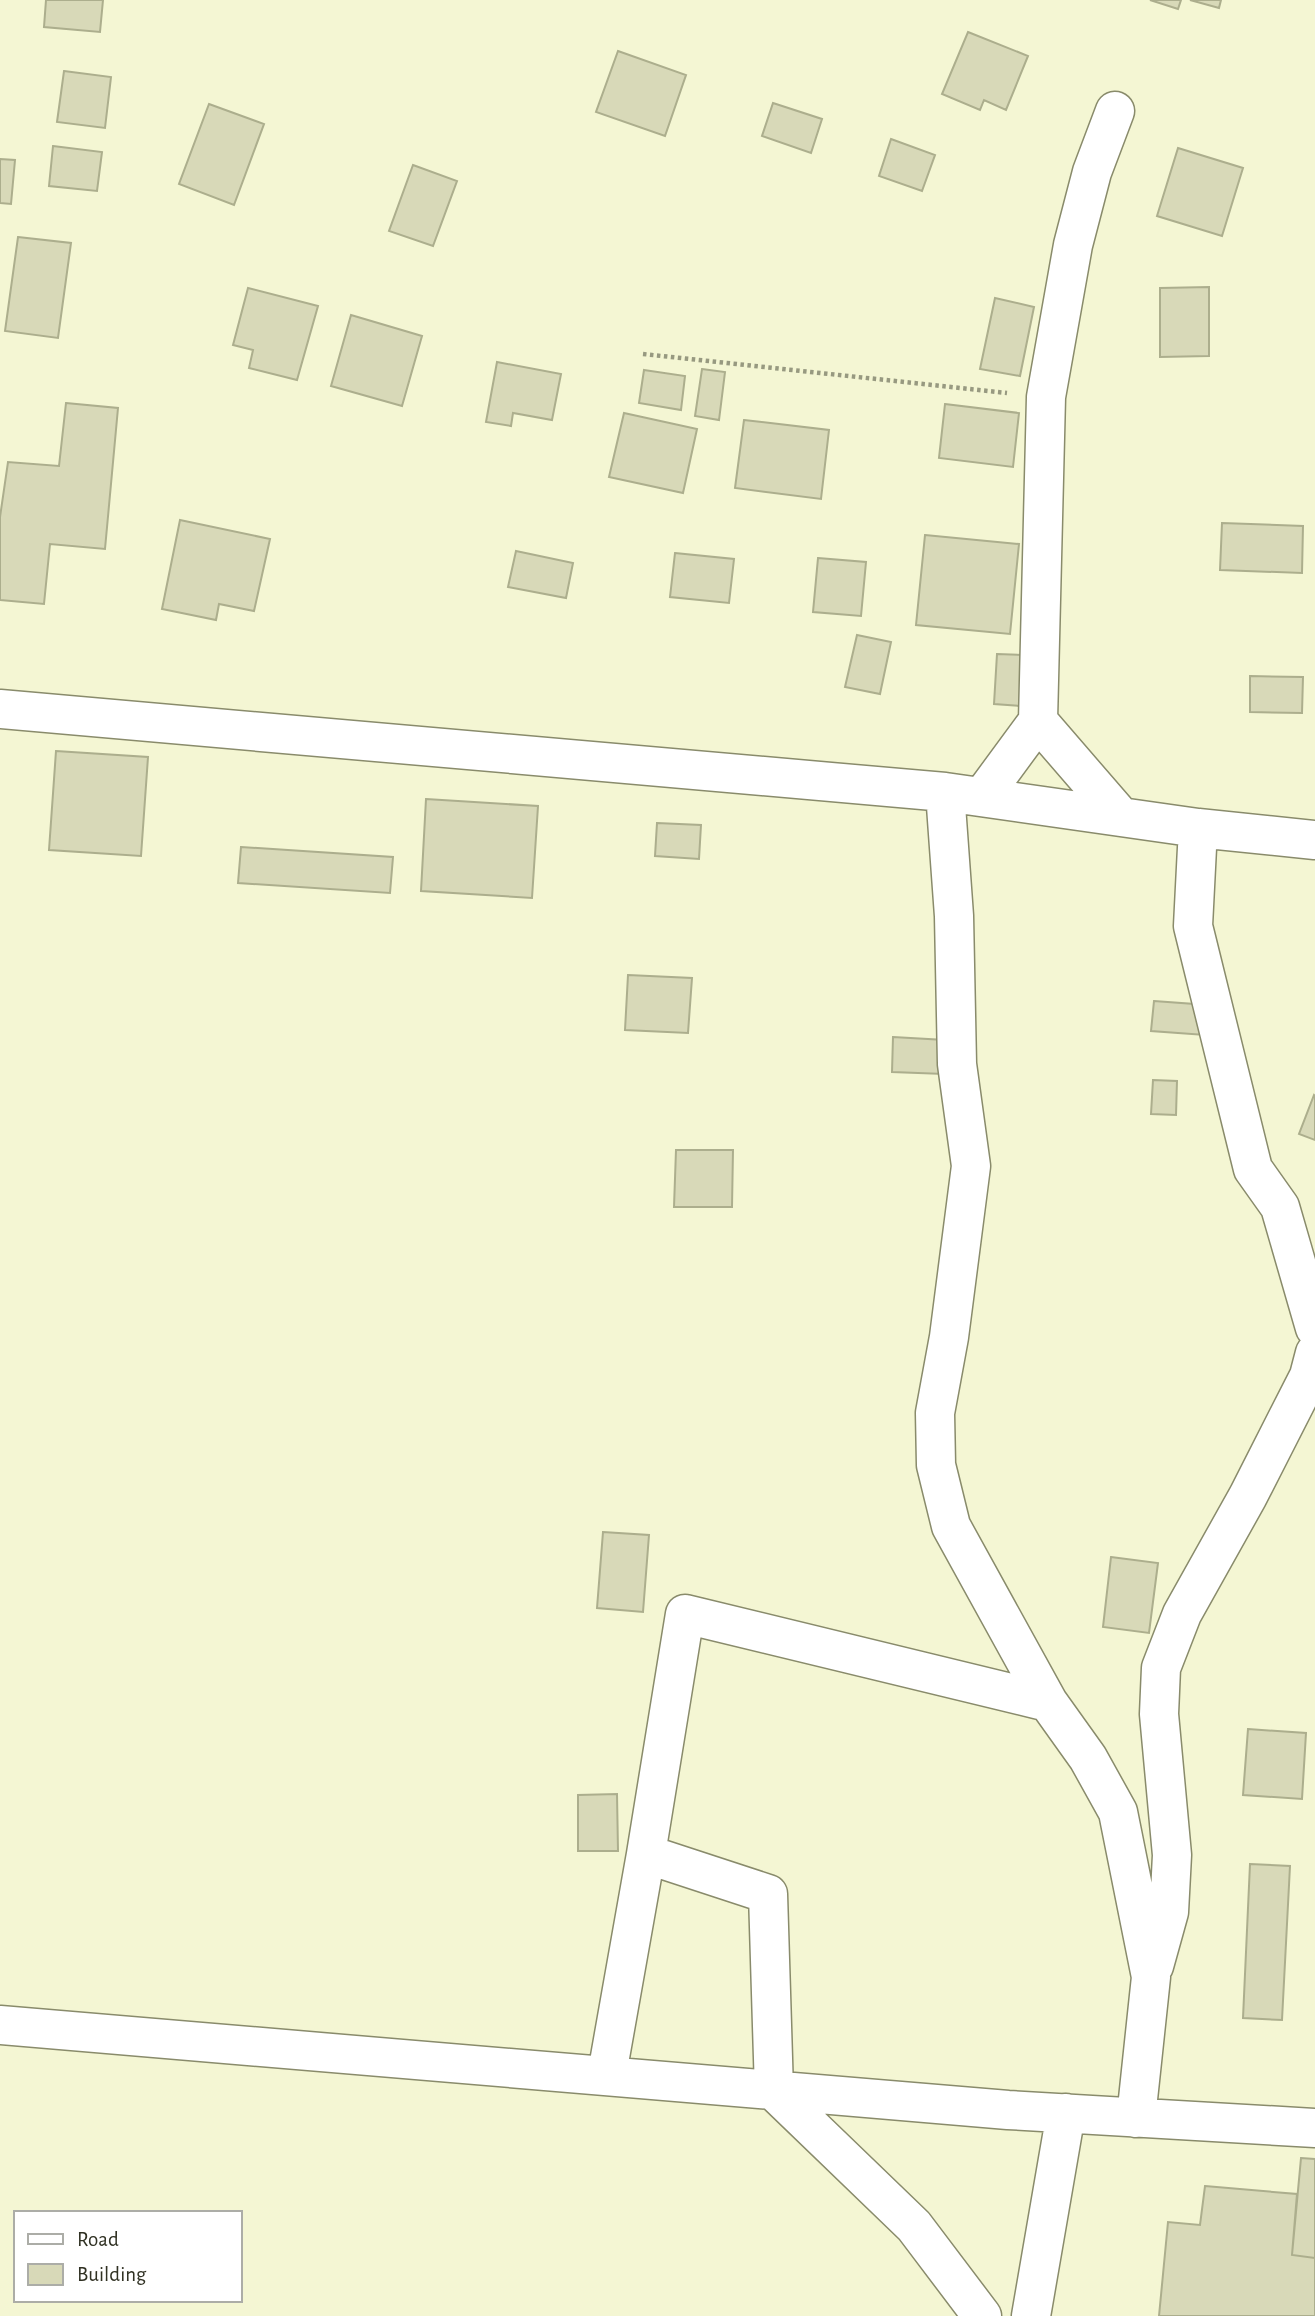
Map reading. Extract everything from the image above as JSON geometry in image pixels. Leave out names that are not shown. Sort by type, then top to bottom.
[{"type":"street","points":[[982,797],[1038,721],[1046,397],[1073,245],[1092,172],[1115,111]]},
{"type":"street","points":[[0,709],[945,792],[1198,828],[1315,839]]},
{"type":"street","points":[[1038,721],[1121,817]]},
{"type":"street","points":[[945,792],[954,916],[957,1064],[971,1166],[949,1337],[936,1412],[936,1465],[951,1526],[1048,1702],[1088,1758],[1118,1811],[1151,1976]]},
{"type":"street","points":[[1198,828],[1193,926],[1253,1169],[1280,1207],[1315,1328]]},
{"type":"street","points":[[1136,2118],[1151,1976],[1169,1912],[1172,1855],[1159,1714],[1161,1668],[1182,1614],[1248,1496],[1309,1376],[1315,1353]]},
{"type":"street","points":[[607,2074],[685,1614],[1048,1702]]},
{"type":"street","points":[[646,1854],[768,1894],[774,2091],[914,2226],[982,2316]]},
{"type":"street","points":[[0,2025],[607,2074],[774,2091],[1136,2118],[1315,2128]]},
{"type":"street","points":[[1031,2316],[1066,2113]]},
{"type":"path","points":[[643,354],[1046,397]]},
{"type":"building","points":[[46,0],[103,0],[100,32],[44,27]]},
{"type":"building","points":[[1150,0],[1181,0],[1178,9]]},
{"type":"building","points":[[1190,0],[1221,0],[1219,8]]},
{"type":"building","points":[[968,32],[1028,56],[1006,110],[984,100],[980,110],[942,94]]},
{"type":"building","points":[[618,51],[686,75],[665,136],[596,112]]},
{"type":"building","points":[[64,71],[111,77],[105,128],[57,122]]},
{"type":"building","points":[[773,103],[822,119],[811,153],[762,136]]},
{"type":"building","points":[[209,104],[264,124],[234,205],[179,184]]},
{"type":"building","points":[[891,139],[935,155],[922,191],[879,176]]},
{"type":"building","points":[[53,146],[102,152],[97,191],[49,186]]},
{"type":"building","points":[[1178,148],[1243,168],[1222,236],[1157,216]]},
{"type":"building","points":[[0,159],[15,160],[11,204],[0,203]]},
{"type":"building","points":[[413,165],[457,181],[433,246],[389,231]]},
{"type":"building","points":[[18,237],[71,243],[58,338],[5,331]]},
{"type":"building","points":[[1209,287],[1209,356],[1160,357],[1160,288]]},
{"type":"building","points":[[248,288],[318,306],[297,380],[249,368],[253,350],[233,345]]},
{"type":"building","points":[[995,298],[1034,307],[1020,376],[980,369]]},
{"type":"building","points":[[351,315],[422,336],[402,406],[331,386]]},
{"type":"building","points":[[497,362],[561,374],[552,420],[513,413],[511,426],[486,422]]},
{"type":"building","points":[[702,369],[725,372],[719,420],[695,416]]},
{"type":"building","points":[[644,370],[685,376],[681,410],[639,403]]},
{"type":"building","points":[[66,403],[118,408],[105,549],[50,544],[44,604],[0,600],[0,517],[8,462],[59,466]]},
{"type":"building","points":[[945,404],[1019,413],[1013,467],[939,458]]},
{"type":"building","points":[[624,413],[697,429],[683,493],[609,477]]},
{"type":"building","points":[[744,420],[829,430],[821,499],[735,488]]},
{"type":"building","points":[[180,520],[270,539],[254,611],[219,604],[216,620],[162,609]]},
{"type":"building","points":[[1222,523],[1303,526],[1302,573],[1220,570]]},
{"type":"building","points":[[925,535],[1019,544],[1010,634],[916,625]]},
{"type":"building","points":[[516,551],[573,563],[566,598],[508,587]]},
{"type":"building","points":[[675,553],[734,559],[729,603],[670,597]]},
{"type":"building","points":[[818,558],[866,562],[861,616],[813,612]]},
{"type":"building","points":[[857,635],[891,642],[880,694],[845,687]]},
{"type":"building","points":[[997,654],[1024,655],[1021,706],[994,704]]},
{"type":"building","points":[[1250,676],[1303,677],[1302,713],[1250,712]]},
{"type":"building","points":[[56,751],[148,757],[141,856],[49,850]]},
{"type":"building","points":[[426,799],[538,806],[532,898],[421,891]]},
{"type":"building","points":[[657,823],[701,825],[699,859],[655,856]]},
{"type":"building","points":[[241,847],[393,857],[390,893],[238,883]]},
{"type":"building","points":[[628,975],[692,978],[688,1033],[625,1030]]},
{"type":"building","points":[[1154,1001],[1208,1005],[1205,1035],[1151,1031]]},
{"type":"building","points":[[893,1037],[945,1040],[944,1074],[892,1072]]},
{"type":"building","points":[[1153,1080],[1177,1081],[1176,1115],[1151,1114]]},
{"type":"building","points":[[1315,1096],[1315,1140],[1299,1134]]},
{"type":"building","points":[[676,1150],[733,1150],[732,1207],[674,1207]]},
{"type":"building","points":[[603,1532],[649,1535],[643,1612],[597,1608]]},
{"type":"building","points":[[1111,1557],[1158,1563],[1149,1633],[1103,1627]]},
{"type":"building","points":[[1248,1729],[1306,1733],[1302,1799],[1243,1795]]},
{"type":"building","points":[[617,1794],[618,1851],[578,1851],[578,1795]]},
{"type":"building","points":[[1250,1864],[1290,1866],[1282,2020],[1243,2018]]},
{"type":"building","points":[[1301,2158],[1315,2159],[1315,2258],[1292,2255]]},
{"type":"building","points":[[1205,2186],[1297,2194],[1292,2255],[1315,2258],[1315,2316],[1159,2316],[1168,2222],[1200,2225]]}]
